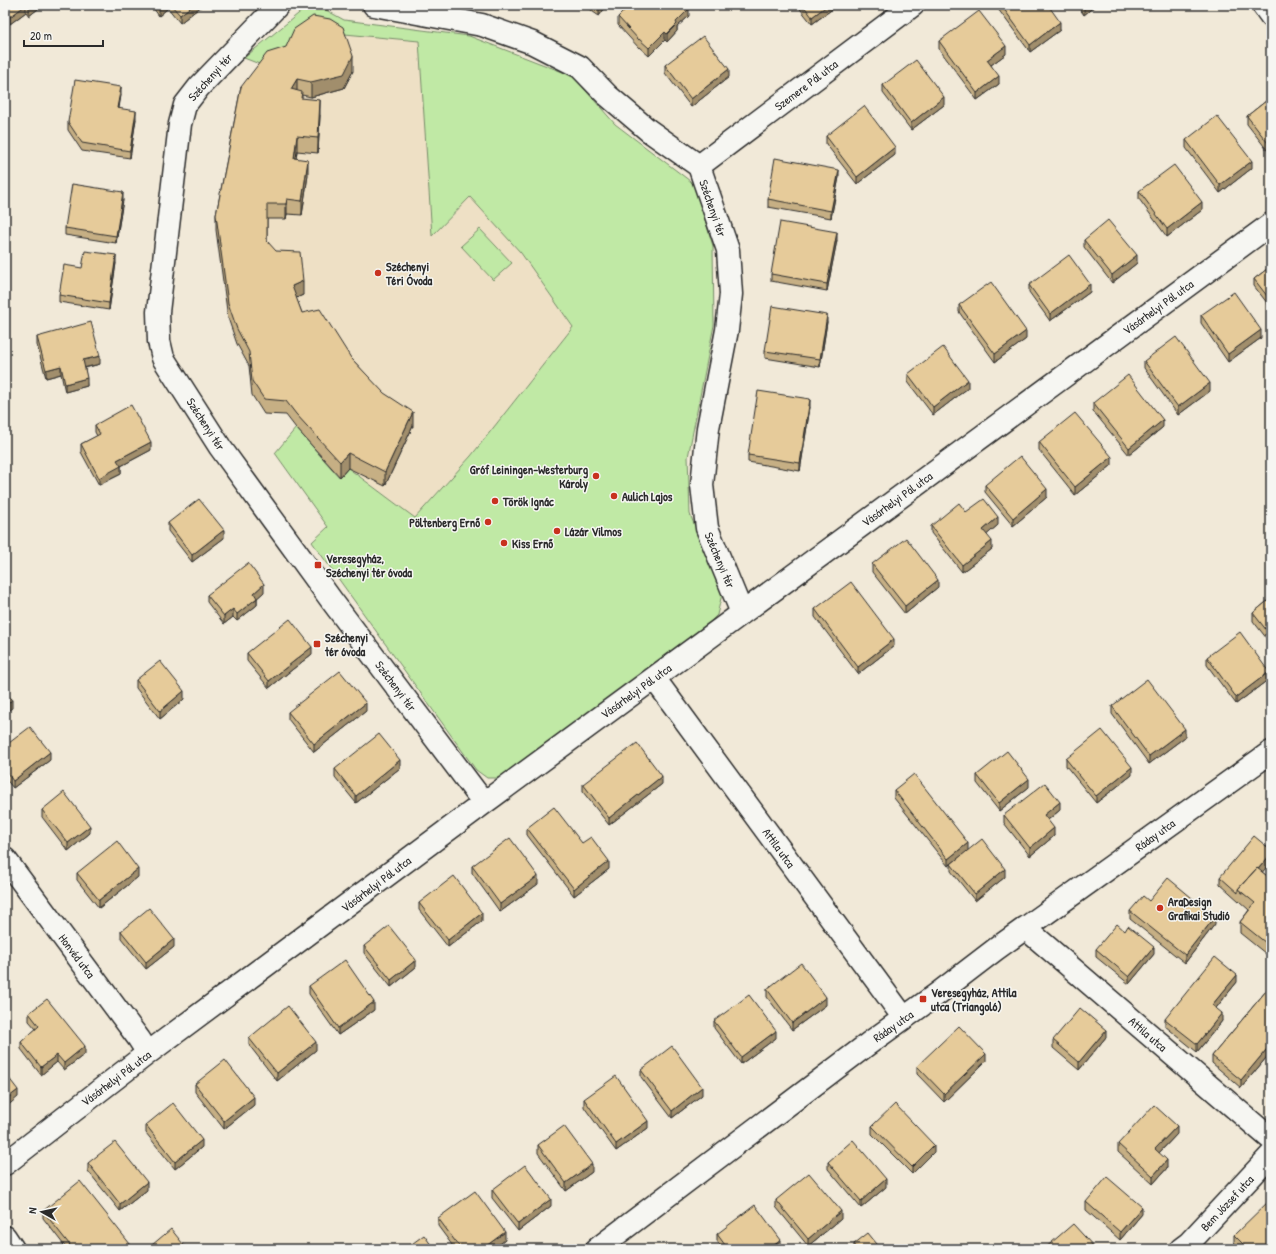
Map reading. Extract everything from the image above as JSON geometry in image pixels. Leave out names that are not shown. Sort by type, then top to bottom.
[{"type":"street","name":"Széchenyi tér","points":[[278,5],[199,87],[185,105],[180,124],[158,312],[159,341],[163,358],[225,454],[332,602],[484,803]]},
{"type":"street","name":"Széchenyi tér","points":[[374,5],[482,24],[533,43],[580,67],[607,95],[648,130],[699,166],[728,250],[731,294],[727,330],[708,428],[702,485],[707,528],[742,613]]},
{"type":"street","name":"Szemere Pál utca","points":[[699,166],[913,5]]},
{"type":"street","points":[[1263,5],[1271,16]]},
{"type":"street","name":"Vásárhelyi Pál utca","points":[[5,1164],[148,1053],[484,803],[1271,224]]},
{"type":"street","name":"Attila utca","points":[[654,678],[904,1018]]},
{"type":"street","name":"Ráday utca","points":[[596,1249],[1025,928],[1271,752]]},
{"type":"street","name":"Honvéd utca","points":[[5,859],[148,1053]]},
{"type":"street","name":"Attila utca","points":[[1025,928],[1271,1139]]},
{"type":"street","name":"Bem József utca","points":[[1181,1249],[1189,1243],[1271,1155]]},
{"type":"street","points":[[5,1238],[13,1249]]},
{"type":"shaded area","name":"Széchenyi Téri Óvoda","points":[[313,31],[419,41],[432,236],[470,196],[521,253],[573,327],[471,456],[415,518],[349,468],[340,477],[286,415],[264,414],[252,395],[249,366],[237,344],[228,318],[216,230],[241,102]]},
{"type":"green space","points":[[309,5],[317,5],[344,20],[469,36],[573,76],[615,124],[694,184],[713,246],[714,325],[688,457],[690,514],[722,594],[717,615],[700,632],[502,778],[487,778],[476,770],[312,542],[328,527],[275,453],[296,428],[339,477],[348,468],[415,518],[471,456],[573,327],[521,253],[470,197],[432,236],[419,41],[313,31],[267,67],[244,58]]},
{"type":"green space","points":[[480,229],[512,263],[493,280],[461,246]]},
{"type":"building","points":[[5,5],[26,5],[10,17],[5,10]]},
{"type":"building","points":[[26,5],[34,5],[29,8]]},
{"type":"building","points":[[156,5],[163,5],[159,8]]},
{"type":"building","points":[[171,5],[193,5],[180,15]]},
{"type":"building","points":[[594,5],[602,5],[599,8]]},
{"type":"building","points":[[630,5],[685,5],[689,9],[667,34],[665,32],[649,48],[639,40],[618,17]]},
{"type":"building","points":[[803,5],[828,5],[812,17]]},
{"type":"building","points":[[1001,5],[1048,5],[1060,22],[1030,45]]},
{"type":"building","points":[[979,11],[1006,46],[987,60],[999,76],[977,93],[939,41]]},
{"type":"building","points":[[313,16],[330,19],[343,27],[353,56],[344,74],[311,82],[297,79],[291,89],[302,92],[301,98],[320,100],[318,138],[297,136],[294,158],[308,160],[302,201],[287,199],[286,204],[267,204],[267,241],[276,251],[300,252],[303,281],[292,286],[302,313],[320,309],[351,358],[384,393],[413,412],[385,472],[348,453],[340,462],[286,401],[264,399],[252,381],[249,352],[237,329],[228,303],[216,215],[241,87],[267,53],[286,47],[294,29]]},
{"type":"building","points":[[703,36],[729,69],[691,99],[665,65]]},
{"type":"building","points":[[916,60],[944,97],[911,123],[883,85]]},
{"type":"building","points":[[75,80],[121,87],[117,108],[136,111],[130,151],[82,143],[68,122]]},
{"type":"building","points":[[1271,97],[1271,147],[1247,116]]},
{"type":"building","points":[[864,106],[895,147],[857,177],[826,136]]},
{"type":"building","points":[[1217,116],[1252,161],[1220,185],[1186,140]]},
{"type":"building","points":[[775,158],[839,170],[831,211],[768,199]]},
{"type":"building","points":[[1174,165],[1202,202],[1167,229],[1139,191]]},
{"type":"building","points":[[72,184],[123,192],[116,236],[65,228]]},
{"type":"building","points":[[1108,220],[1137,255],[1112,275],[1084,240]]},
{"type":"building","points":[[780,222],[837,232],[827,284],[771,274]]},
{"type":"building","points":[[85,251],[116,255],[109,303],[59,295],[64,265],[82,268]]},
{"type":"building","points":[[1069,255],[1090,284],[1050,314],[1029,285]]},
{"type":"building","points":[[1271,266],[1271,301],[1254,279]]},
{"type":"building","points":[[991,282],[1026,331],[995,354],[959,305]]},
{"type":"building","points":[[1234,292],[1261,330],[1228,354],[1201,315]]},
{"type":"building","points":[[772,306],[827,315],[820,359],[765,351]]},
{"type":"building","points":[[91,322],[100,356],[83,360],[87,378],[65,384],[61,366],[46,370],[37,337]]},
{"type":"building","points":[[1176,337],[1210,383],[1178,407],[1144,361]]},
{"type":"building","points":[[943,347],[968,380],[933,407],[908,374]]},
{"type":"building","points":[[1128,375],[1163,420],[1129,448],[1093,403]]},
{"type":"building","points":[[758,391],[810,399],[800,463],[748,455]]},
{"type":"building","points":[[131,405],[151,442],[117,460],[121,466],[99,478],[81,444],[100,434],[95,425]]},
{"type":"building","points":[[1075,413],[1112,457],[1075,487],[1039,442]]},
{"type":"building","points":[[1020,456],[1047,489],[1013,518],[985,485]]},
{"type":"building","points":[[199,499],[224,530],[192,555],[168,523]]},
{"type":"building","points":[[984,499],[998,517],[983,530],[992,541],[962,565],[931,526],[959,503],[966,512]]},
{"type":"building","points":[[906,538],[938,580],[905,606],[872,564]]},
{"type":"building","points":[[248,563],[264,584],[254,593],[257,598],[237,614],[233,609],[224,616],[207,595]]},
{"type":"building","points":[[851,582],[894,639],[858,667],[815,609]]},
{"type":"building","points":[[1271,598],[1271,636],[1253,613]]},
{"type":"building","points":[[290,619],[312,647],[269,681],[247,653]]},
{"type":"building","points":[[1240,632],[1269,672],[1236,697],[1207,657]]},
{"type":"building","points":[[160,661],[184,691],[160,711],[136,680]]},
{"type":"building","points":[[340,671],[366,703],[314,744],[288,712]]},
{"type":"building","points":[[1147,679],[1185,729],[1149,756],[1112,706]]},
{"type":"building","points":[[5,691],[12,700],[5,706]]},
{"type":"building","points":[[30,727],[50,752],[13,781],[5,770],[5,746]]},
{"type":"building","points":[[1102,730],[1132,767],[1096,796],[1066,759]]},
{"type":"building","points":[[379,734],[400,760],[356,796],[335,769]]},
{"type":"building","points":[[637,743],[662,776],[609,818],[583,784]]},
{"type":"building","points":[[1007,751],[1029,779],[999,803],[977,775]]},
{"type":"building","points":[[914,774],[968,843],[948,859],[894,790]]},
{"type":"building","points":[[1045,783],[1060,802],[1044,815],[1054,828],[1030,848],[1004,815]]},
{"type":"building","points":[[64,792],[90,826],[68,843],[42,810]]},
{"type":"building","points":[[554,807],[582,843],[591,837],[609,861],[574,889],[527,828]]},
{"type":"building","points":[[1254,836],[1271,850],[1271,854],[1238,889],[1238,893],[1220,877]]},
{"type":"building","points":[[510,838],[538,876],[500,904],[472,866]]},
{"type":"building","points":[[982,839],[1005,869],[975,894],[951,864]]},
{"type":"building","points":[[117,841],[138,869],[99,900],[77,873]]},
{"type":"building","points":[[1257,868],[1271,879],[1271,947],[1240,922],[1255,903],[1238,889]]},
{"type":"building","points":[[454,876],[482,913],[448,940],[419,903]]},
{"type":"building","points":[[1168,878],[1215,917],[1185,955],[1130,911],[1143,896],[1149,901]]},
{"type":"building","points":[[149,908],[174,939],[146,962],[121,931]]},
{"type":"building","points":[[1117,924],[1125,931],[1128,926],[1154,947],[1129,977],[1096,949]]},
{"type":"building","points":[[389,926],[416,960],[391,980],[364,946]]},
{"type":"building","points":[[1215,957],[1237,975],[1212,1005],[1222,1013],[1197,1044],[1165,1019]]},
{"type":"building","points":[[345,960],[374,1002],[338,1028],[309,986]]},
{"type":"building","points":[[801,963],[826,997],[792,1023],[767,989]]},
{"type":"building","points":[[1271,985],[1271,1033],[1267,1038],[1271,1041],[1271,1044],[1241,1080],[1212,1056]]},
{"type":"building","points":[[749,995],[776,1031],[741,1057],[714,1021]]},
{"type":"building","points":[[47,999],[85,1046],[64,1063],[57,1055],[41,1067],[21,1042],[39,1026],[29,1013]]},
{"type":"building","points":[[288,1006],[316,1042],[277,1073],[249,1038]]},
{"type":"building","points":[[1080,1008],[1106,1030],[1079,1062],[1053,1040]]},
{"type":"building","points":[[959,1026],[986,1054],[944,1094],[917,1066]]},
{"type":"building","points":[[672,1046],[702,1087],[672,1111],[641,1070]]},
{"type":"building","points":[[225,1060],[254,1097],[224,1121],[195,1084]]},
{"type":"building","points":[[5,1073],[18,1090],[5,1100]]},
{"type":"building","points":[[616,1076],[648,1121],[616,1144],[584,1099]]},
{"type":"building","points":[[173,1103],[202,1140],[175,1162],[146,1125]]},
{"type":"building","points":[[895,1104],[934,1145],[912,1167],[872,1126]]},
{"type":"building","points":[[1154,1105],[1177,1126],[1155,1149],[1167,1160],[1153,1176],[1118,1144]]},
{"type":"building","points":[[564,1126],[592,1164],[566,1183],[538,1145]]},
{"type":"building","points":[[853,1140],[886,1179],[861,1201],[828,1162]]},
{"type":"building","points":[[115,1142],[147,1182],[120,1204],[88,1163]]},
{"type":"building","points":[[525,1165],[551,1199],[518,1224],[492,1190]]},
{"type":"building","points":[[809,1173],[841,1211],[808,1239],[776,1200]]},
{"type":"building","points":[[1107,1177],[1142,1207],[1120,1232],[1086,1202]]},
{"type":"building","points":[[80,1181],[134,1249],[73,1249],[43,1211]]},
{"type":"building","points":[[475,1191],[505,1232],[482,1249],[461,1249],[438,1218]]},
{"type":"building","points":[[1271,1199],[1271,1249],[1248,1249],[1234,1235]]},
{"type":"building","points":[[755,1205],[781,1240],[769,1249],[728,1249],[717,1234]]},
{"type":"building","points":[[1073,1224],[1096,1249],[1044,1249]]},
{"type":"building","points":[[171,1229],[187,1249],[155,1249],[152,1245]]},
{"type":"building","points":[[868,1233],[881,1249],[858,1249],[854,1244]]},
{"type":"building","points":[[424,1235],[434,1249],[405,1249]]},
{"type":"building","points":[[699,1244],[703,1249],[693,1249]]},
{"type":"place","name":"Széchenyi Téri Óvoda","points":[[378,273]]},
{"type":"place","name":"Gróf Leiningen-Westerburg Károly","points":[[596,476]]},
{"type":"place","name":"Aulich Lajos","points":[[614,496]]},
{"type":"place","name":"Török Ignác","points":[[495,501]]},
{"type":"place","name":"Pöltenberg Ernő","points":[[488,522]]},
{"type":"place","name":"Lázár Vilmos","points":[[557,531]]},
{"type":"place","name":"Kiss Ernő","points":[[504,543]]},
{"type":"place","name":"Veresegyház, Széchenyi tér óvoda","points":[[318,565]]},
{"type":"place","name":"Széchenyi tér óvoda","points":[[317,644]]},
{"type":"place","name":"AraDesign Grafikai Studió","points":[[1160,908]]},
{"type":"place","name":"Veresegyház, Attila utca (Triangoló)","points":[[923,999]]}]
